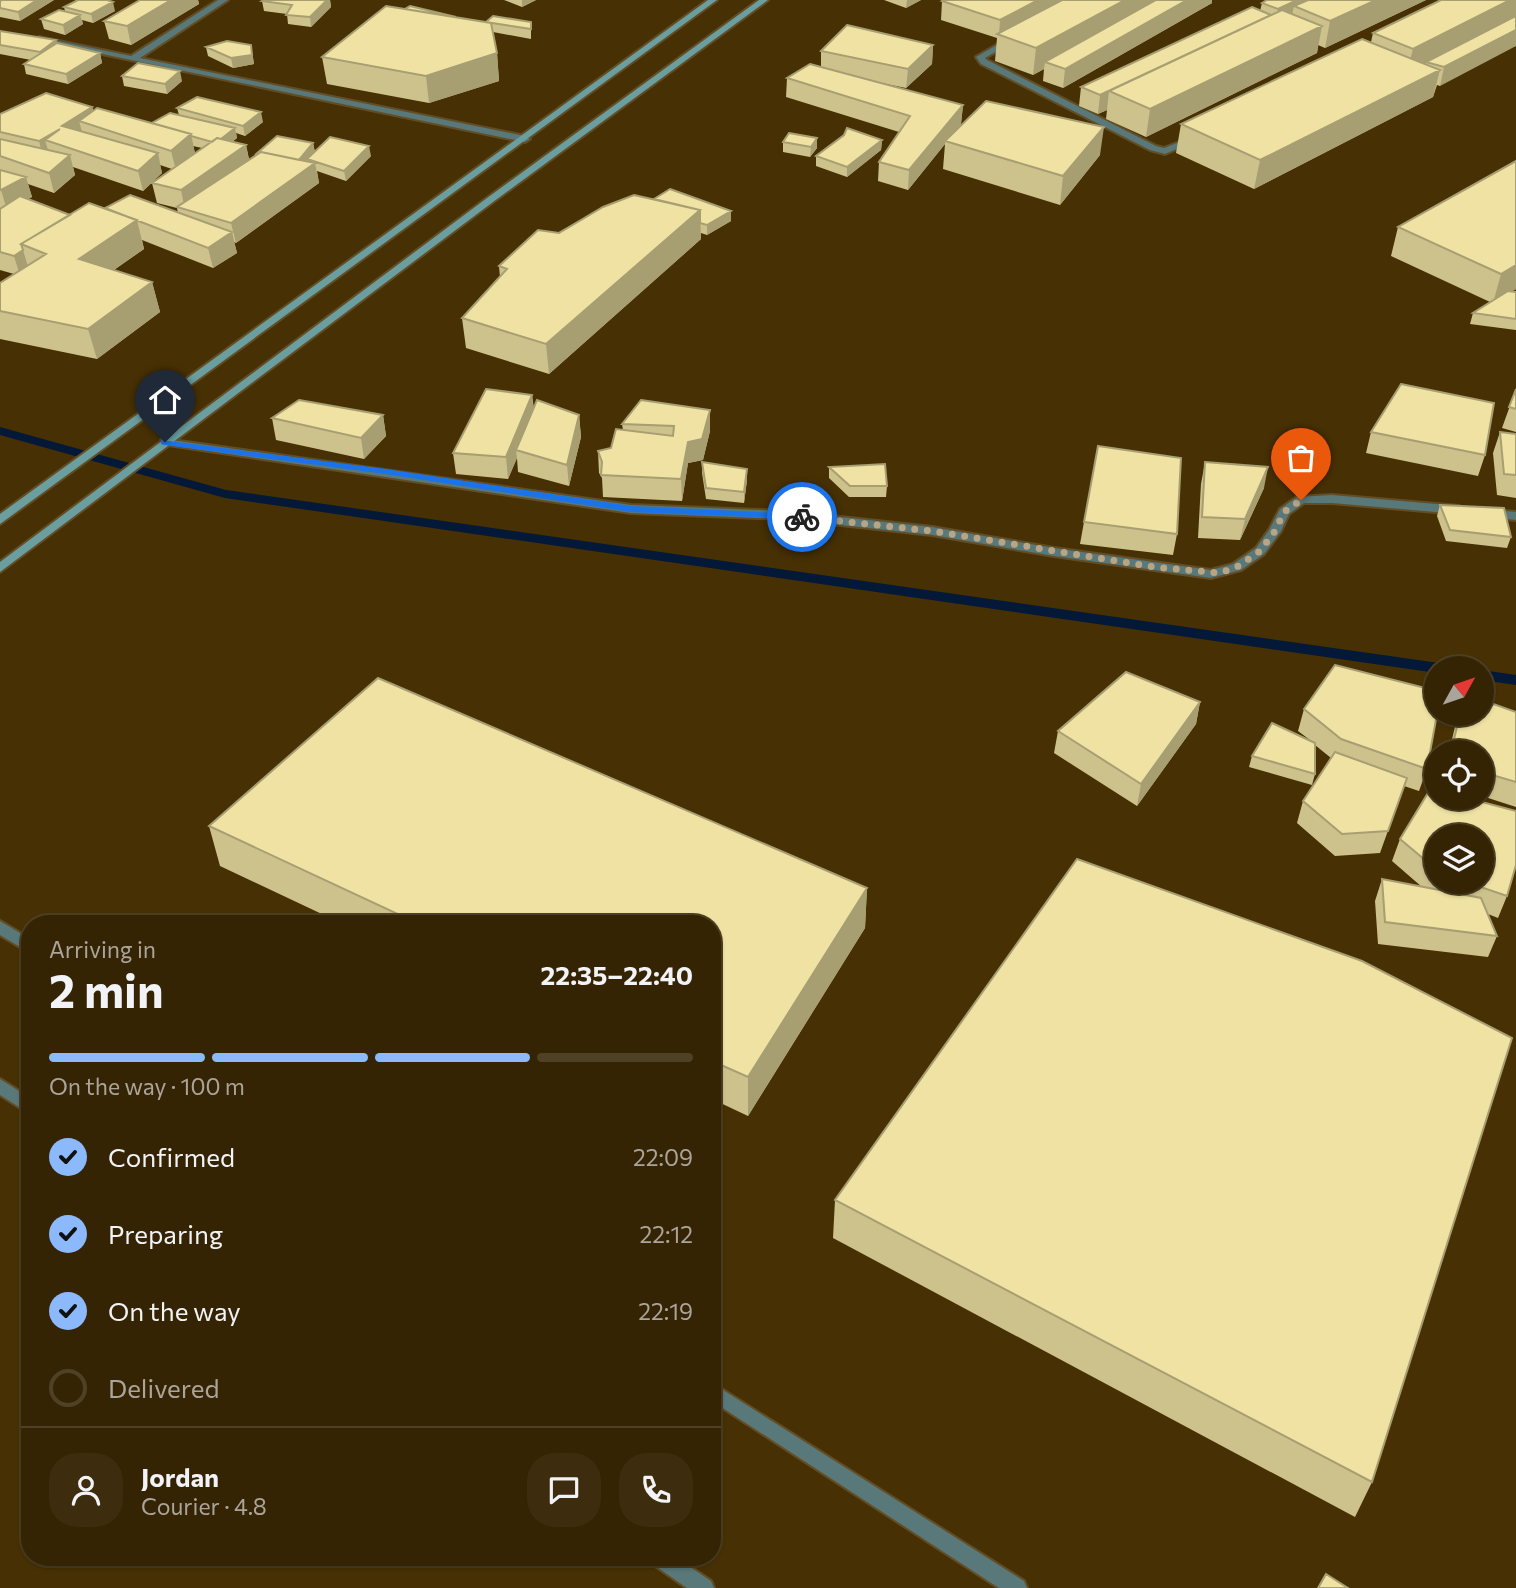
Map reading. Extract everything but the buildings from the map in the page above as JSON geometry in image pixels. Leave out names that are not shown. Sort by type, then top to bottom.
[{"type":"main road","points":[[0,520],[713,0]]},
{"type":"main road","points":[[0,568],[479,208],[764,0]]},
{"type":"street","points":[[134,58],[224,0]]},
{"type":"street","points":[[26,37],[525,138]]},
{"type":"street","points":[[1018,37],[980,57],[984,62],[1153,148],[1164,151],[1200,136]]},
{"type":"street","points":[[165,442],[631,509],[786,515],[932,531],[1054,552],[1211,573],[1237,567],[1260,551],[1275,531],[1284,512],[1301,500],[1332,499],[1516,516]]},
{"type":"street","points":[[0,927],[21,941]]},
{"type":"street","points":[[0,1086],[21,1101]]},
{"type":"street","points":[[721,1397],[1017,1588]]},
{"type":"street","points":[[672,1566],[704,1588]]},
{"type":"waterway","points":[[0,431],[225,494],[1424,666]]},
{"type":"waterway","points":[[1494,677],[1516,680]]},
{"type":"way so far","points":[[802,517],[932,531],[1154,567],[1219,573],[1237,567],[1260,551],[1275,531],[1284,512],[1301,500]]},
{"type":"route","points":[[165,442],[631,509],[802,517]]}]
